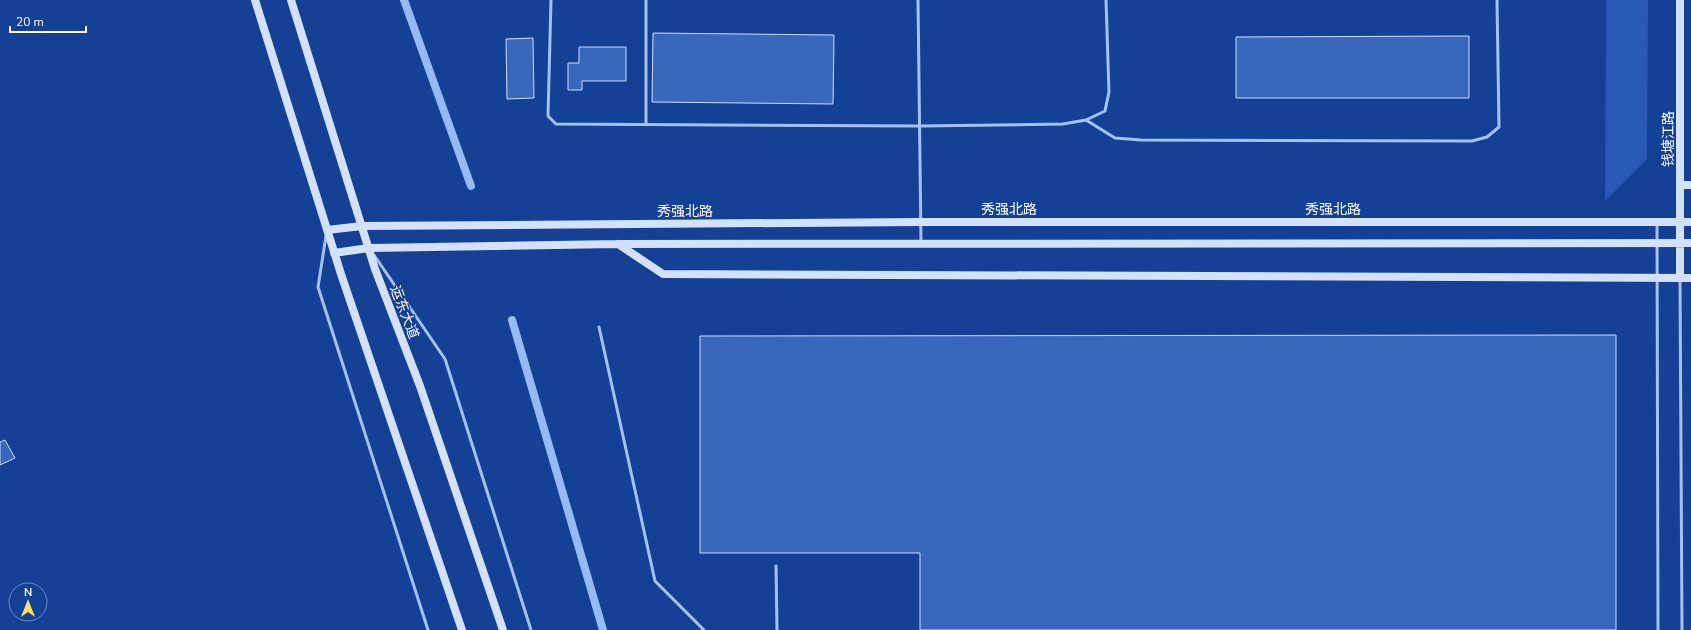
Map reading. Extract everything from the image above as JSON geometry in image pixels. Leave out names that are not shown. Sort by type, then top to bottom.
[{"type":"street","points":[[255,0],[334,253],[462,630]]},
{"type":"street","name":"运东大道","points":[[291,0],[369,248],[420,386],[503,630]]},
{"type":"street","name":"钱塘江路","points":[[1680,0],[1680,278]]},
{"type":"street","points":[[1681,185],[1691,185]]},
{"type":"street","name":"秀强北路","points":[[327,230],[362,226],[921,222],[1691,222]]},
{"type":"street","points":[[334,253],[369,248],[617,244],[1691,243]]},
{"type":"street","points":[[617,244],[663,274],[1691,278]]},
{"type":"lane","points":[[550,0],[548,116],[556,124],[920,126],[1063,124],[1086,120],[1105,111],[1109,92],[1106,0]]},
{"type":"lane","points":[[646,0],[646,125]]},
{"type":"lane","points":[[918,0],[921,244]]},
{"type":"lane","points":[[1086,120],[1115,138],[1140,140],[1472,141],[1487,137],[1499,127],[1497,0]]},
{"type":"lane","points":[[1657,222],[1658,630]]},
{"type":"lane","points":[[327,230],[318,287],[428,630]]},
{"type":"lane","points":[[369,248],[446,359],[531,630]]},
{"type":"lane","points":[[1680,278],[1682,630]]},
{"type":"lane","points":[[599,327],[656,581],[704,630]]},
{"type":"lane","points":[[776,566],[777,630]]},
{"type":"shaded area","points":[[1606,0],[1648,0],[1647,159],[1605,201]]},
{"type":"building","points":[[653,33],[834,35],[833,104],[652,102]]},
{"type":"building","points":[[1469,36],[1469,98],[1236,98],[1236,37]]},
{"type":"building","points":[[533,38],[534,98],[507,99],[506,39]]},
{"type":"building","points":[[579,47],[626,47],[626,81],[582,81],[582,90],[568,90],[568,63],[579,63]]},
{"type":"building","points":[[1616,335],[1616,630],[920,630],[920,553],[700,553],[700,336]]},
{"type":"building","points":[[5,440],[15,458],[0,465],[0,442]]},
{"type":"waterway","points":[[404,0],[471,186]]},
{"type":"waterway","points":[[512,320],[603,630]]}]
